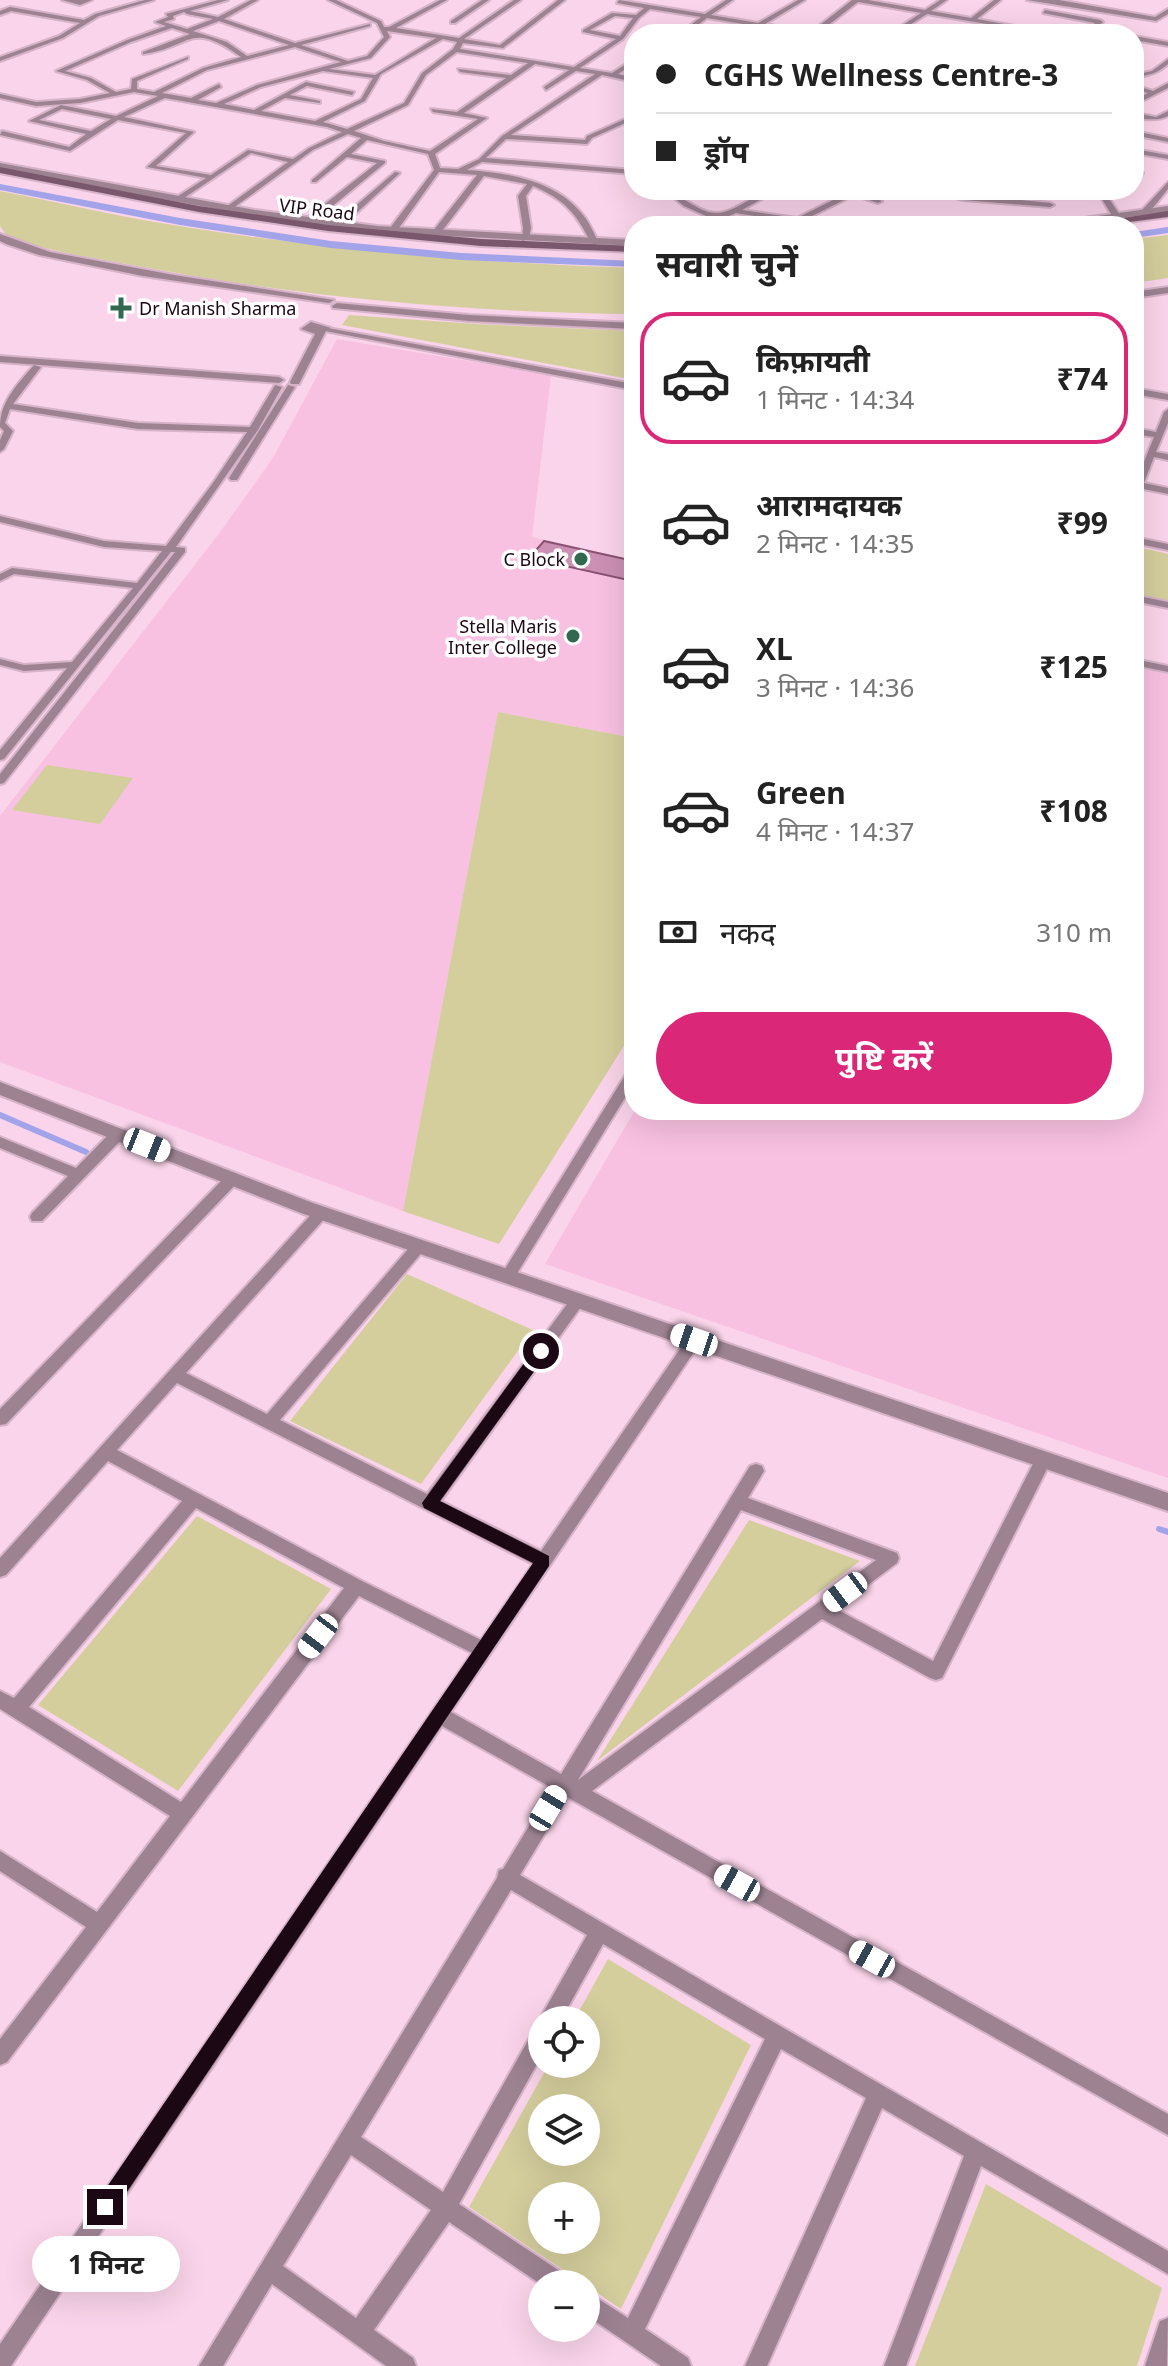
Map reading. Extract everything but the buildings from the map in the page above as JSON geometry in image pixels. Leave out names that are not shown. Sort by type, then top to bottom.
[{"type":"main road","name":"VIP Road","points":[[0,168],[227,214],[326,227],[540,247],[624,249]]},
{"type":"main road","name":"VIP Road","points":[[0,179],[217,220],[348,237],[481,250],[624,257]]},
{"type":"main road","points":[[1137,216],[1168,211]]},
{"type":"main road","points":[[1144,226],[1168,222]]},
{"type":"street","points":[[65,0],[80,3],[89,0]]},
{"type":"street","points":[[0,59],[61,37],[85,22],[151,0]]},
{"type":"street","points":[[225,0],[183,11],[158,22],[225,43],[246,58]]},
{"type":"street","points":[[187,31],[255,0]]},
{"type":"street","points":[[331,0],[379,22],[386,29],[501,47],[562,0]]},
{"type":"street","points":[[386,29],[444,0]]},
{"type":"street","points":[[453,22],[486,0]]},
{"type":"street","points":[[229,209],[294,161],[406,104],[424,74],[456,50],[460,41],[518,0]]},
{"type":"street","points":[[661,9],[675,0]]},
{"type":"street","points":[[695,24],[730,0]]},
{"type":"street","points":[[761,24],[802,0]]},
{"type":"street","points":[[826,24],[857,0],[994,24]]},
{"type":"street","points":[[909,24],[944,0]]},
{"type":"street","points":[[971,20],[998,0]]},
{"type":"street","points":[[1030,0],[1156,19],[1168,11]]},
{"type":"street","points":[[610,1],[753,24]]},
{"type":"street","points":[[1039,24],[1046,7],[1040,2]]},
{"type":"street","points":[[632,24],[649,7]]},
{"type":"street","points":[[0,13],[10,9],[85,22]]},
{"type":"street","points":[[183,11],[219,19],[347,62]]},
{"type":"street","points":[[1045,12],[1100,22],[1097,24]]},
{"type":"street","points":[[467,13],[492,17]]},
{"type":"street","points":[[621,38],[585,31],[614,14],[637,17]]},
{"type":"street","points":[[1,133],[70,149],[117,118],[205,69],[368,25]]},
{"type":"street","points":[[116,94],[89,79],[59,71],[173,26]]},
{"type":"street","points":[[219,104],[259,86],[369,57],[387,37],[386,29]]},
{"type":"street","points":[[145,53],[197,34]]},
{"type":"street","points":[[546,88],[624,34]]},
{"type":"street","points":[[316,123],[363,100],[377,77],[390,65],[442,38]]},
{"type":"street","points":[[1144,40],[1168,44]]},
{"type":"street","points":[[456,50],[624,78]]},
{"type":"street","points":[[134,90],[134,80],[186,58]]},
{"type":"street","points":[[1144,74],[1154,73],[1168,61]]},
{"type":"street","points":[[459,113],[534,62]]},
{"type":"street","points":[[613,75],[624,68]]},
{"type":"street","points":[[314,70],[377,77]]},
{"type":"street","points":[[460,70],[512,77]]},
{"type":"street","points":[[457,172],[481,160],[504,137],[601,73]]},
{"type":"street","points":[[256,111],[306,84],[352,93]]},
{"type":"street","points":[[1144,98],[1168,85]]},
{"type":"street","points":[[193,100],[219,86]]},
{"type":"street","points":[[0,96],[36,104],[134,90],[316,123],[431,153],[484,118],[433,110]]},
{"type":"street","points":[[1144,90],[1154,93]]},
{"type":"street","points":[[285,96],[318,102]]},
{"type":"street","points":[[1,133],[60,108],[66,102]]},
{"type":"street","points":[[60,108],[191,132],[150,167],[212,177]]},
{"type":"street","points":[[1144,117],[1157,119],[1168,113]]},
{"type":"street","points":[[32,121],[92,133]]},
{"type":"street","points":[[504,137],[587,142],[589,137],[624,121]]},
{"type":"street","points":[[1144,124],[1157,128]]},
{"type":"street","points":[[1144,135],[1168,140]]},
{"type":"street","points":[[314,181],[366,138]]},
{"type":"street","points":[[178,200],[250,151],[294,161]]},
{"type":"street","points":[[431,153],[437,170]]},
{"type":"street","points":[[1144,153],[1168,157]]},
{"type":"street","points":[[310,220],[383,162],[346,155]]},
{"type":"street","points":[[481,160],[624,171]]},
{"type":"street","name":"VIP Road","points":[[0,168],[229,209],[393,230],[624,243]]},
{"type":"street","points":[[437,170],[482,173],[531,184],[563,200],[579,213],[595,243]]},
{"type":"street","points":[[393,230],[437,170]]},
{"type":"street","points":[[344,224],[397,173]]},
{"type":"street","points":[[436,233],[482,173]]},
{"type":"street","points":[[525,239],[527,228],[522,196],[531,184]]},
{"type":"street","points":[[1145,212],[1168,184]]},
{"type":"street","points":[[682,200],[705,212],[752,216]]},
{"type":"street","points":[[730,213],[755,200]]},
{"type":"street","points":[[807,216],[838,200]]},
{"type":"street","points":[[936,204],[940,200]]},
{"type":"street","points":[[997,200],[1050,205]]},
{"type":"street","points":[[1049,200],[1054,216]]},
{"type":"street","points":[[1108,200],[1116,215]]},
{"type":"street","points":[[1109,216],[1168,211]]},
{"type":"street","points":[[0,237],[10,244],[35,251],[133,271],[331,304],[624,319]]},
{"type":"street","points":[[0,249],[136,279],[331,304],[469,318],[624,326]]},
{"type":"street","points":[[1144,287],[1168,283]]},
{"type":"street","points":[[1144,294],[1168,290]]},
{"type":"street","points":[[0,757],[138,586],[176,550],[319,328],[331,304]]},
{"type":"street","points":[[319,328],[624,385]]},
{"type":"street","points":[[0,361],[283,384]]},
{"type":"street","points":[[0,361],[37,367],[283,384]]},
{"type":"street","points":[[0,449],[9,431],[1,423],[7,406],[37,367]]},
{"type":"street","points":[[0,781],[250,457],[283,384]]},
{"type":"street","points":[[1144,393],[1168,397]]},
{"type":"street","points":[[7,406],[138,426],[254,430]]},
{"type":"street","points":[[1144,468],[1167,414]]},
{"type":"street","points":[[1144,433],[1159,435]]},
{"type":"street","points":[[1151,454],[1168,457]]},
{"type":"street","points":[[1144,486],[1168,491]]},
{"type":"street","points":[[0,519],[104,544],[176,550]]},
{"type":"street","points":[[1144,542],[1168,547]]},
{"type":"street","points":[[0,578],[12,571],[138,586]]},
{"type":"street","points":[[1144,600],[1168,605]]},
{"type":"street","points":[[0,662],[24,668],[73,665]]},
{"type":"street","points":[[1144,664],[1168,669]]},
{"type":"street","points":[[0,1088],[321,1213],[1168,1502]]},
{"type":"street","points":[[508,1276],[624,1088]]},
{"type":"street","points":[[37,1217],[118,1134]]},
{"type":"street","points":[[0,1142],[78,1175]]},
{"type":"street","points":[[0,1419],[232,1179]]},
{"type":"street","points":[[0,1570],[321,1213]]},
{"type":"street","points":[[269,1422],[419,1246]]},
{"type":"street","points":[[430,1503],[578,1300]]},
{"type":"street","points":[[0,2363],[694,1340]]},
{"type":"street","points":[[175,1375],[544,1561]]},
{"type":"street","points":[[106,1452],[356,1586],[484,1650]]},
{"type":"street","points":[[822,1610],[936,1672],[1044,1459]]},
{"type":"street","points":[[210,2366],[506,1877],[569,1788],[756,1471]]},
{"type":"street","points":[[183,1814],[8,1704],[194,1499]]},
{"type":"street","points":[[569,1788],[891,1558],[737,1501]]},
{"type":"street","points":[[0,2055],[356,1586]]},
{"type":"street","points":[[439,1715],[1168,2125]]},
{"type":"street","points":[[0,1860],[99,1924]]},
{"type":"street","points":[[506,1877],[1168,2263]]},
{"type":"street","points":[[558,2006],[599,1932]]},
{"type":"street","points":[[632,2333],[777,2036]]},
{"type":"street","points":[[359,2333],[446,2207],[528,2060]]},
{"type":"street","points":[[756,2366],[878,2094]]},
{"type":"street","points":[[347,2140],[538,2270]]},
{"type":"street","points":[[895,2366],[976,2151]]},
{"type":"street","points":[[269,2269],[405,2366]]},
{"type":"street","points":[[600,2311],[680,2366]]},
{"type":"street","points":[[1156,2366],[1168,2329]]},
{"type":"shaded area","points":[[0,191],[151,221],[288,242],[461,259],[624,268],[624,314],[450,307],[264,287],[40,247],[7,236],[0,226]]},
{"type":"shaded area","points":[[1168,235],[1168,278],[1144,282],[1144,238]]},
{"type":"shaded area","points":[[349,315],[624,331],[624,378],[342,325]]},
{"type":"shaded area","points":[[337,339],[551,375],[532,537],[624,558],[624,736],[498,712],[403,1211],[0,1062],[0,816],[218,535],[273,458]]},
{"type":"shaded area","points":[[1144,548],[1168,554],[1168,601],[1144,595]]},
{"type":"shaded area","points":[[1144,669],[1168,674],[1168,1478],[545,1264],[629,1120],[1144,1120]]},
{"type":"shaded area","points":[[498,712],[624,736],[624,1046],[499,1244],[403,1211]]},
{"type":"shaded area","points":[[47,765],[133,778],[100,824],[12,810]]},
{"type":"shaded area","points":[[407,1274],[533,1330],[421,1484],[290,1421]]},
{"type":"shaded area","points":[[197,1516],[331,1589],[178,1791],[38,1705]]},
{"type":"shaded area","points":[[749,1520],[860,1561],[597,1761]]},
{"type":"shaded area","points":[[608,1959],[751,2045],[621,2309],[600,2295],[600,2270],[563,2270],[539,2254],[600,2254],[600,2182],[528,2182],[528,2247],[469,2207],[528,2102],[528,2166],[600,2166],[600,2094],[532,2094],[541,2078],[600,2078],[600,2006],[582,2006]]},
{"type":"shaded area","points":[[986,2184],[1162,2288],[1137,2366],[915,2366]]},
{"type":"waterway","points":[[0,187],[252,234],[331,245],[461,256],[624,264]]},
{"type":"waterway","points":[[1144,234],[1168,230]]},
{"type":"waterway","points":[[0,1115],[86,1152]]},
{"type":"waterway","points":[[1159,1529],[1168,1532]]},
{"type":"place","name":"Dr Manish Sharma","points":[[121,308]]},
{"type":"place","name":"C Block","points":[[581,559]]},
{"type":"place","name":"Stella Maris Inter College","points":[[573,636]]},
{"type":"route","points":[[105,2207],[544,1561],[430,1503],[541,1351]]}]
